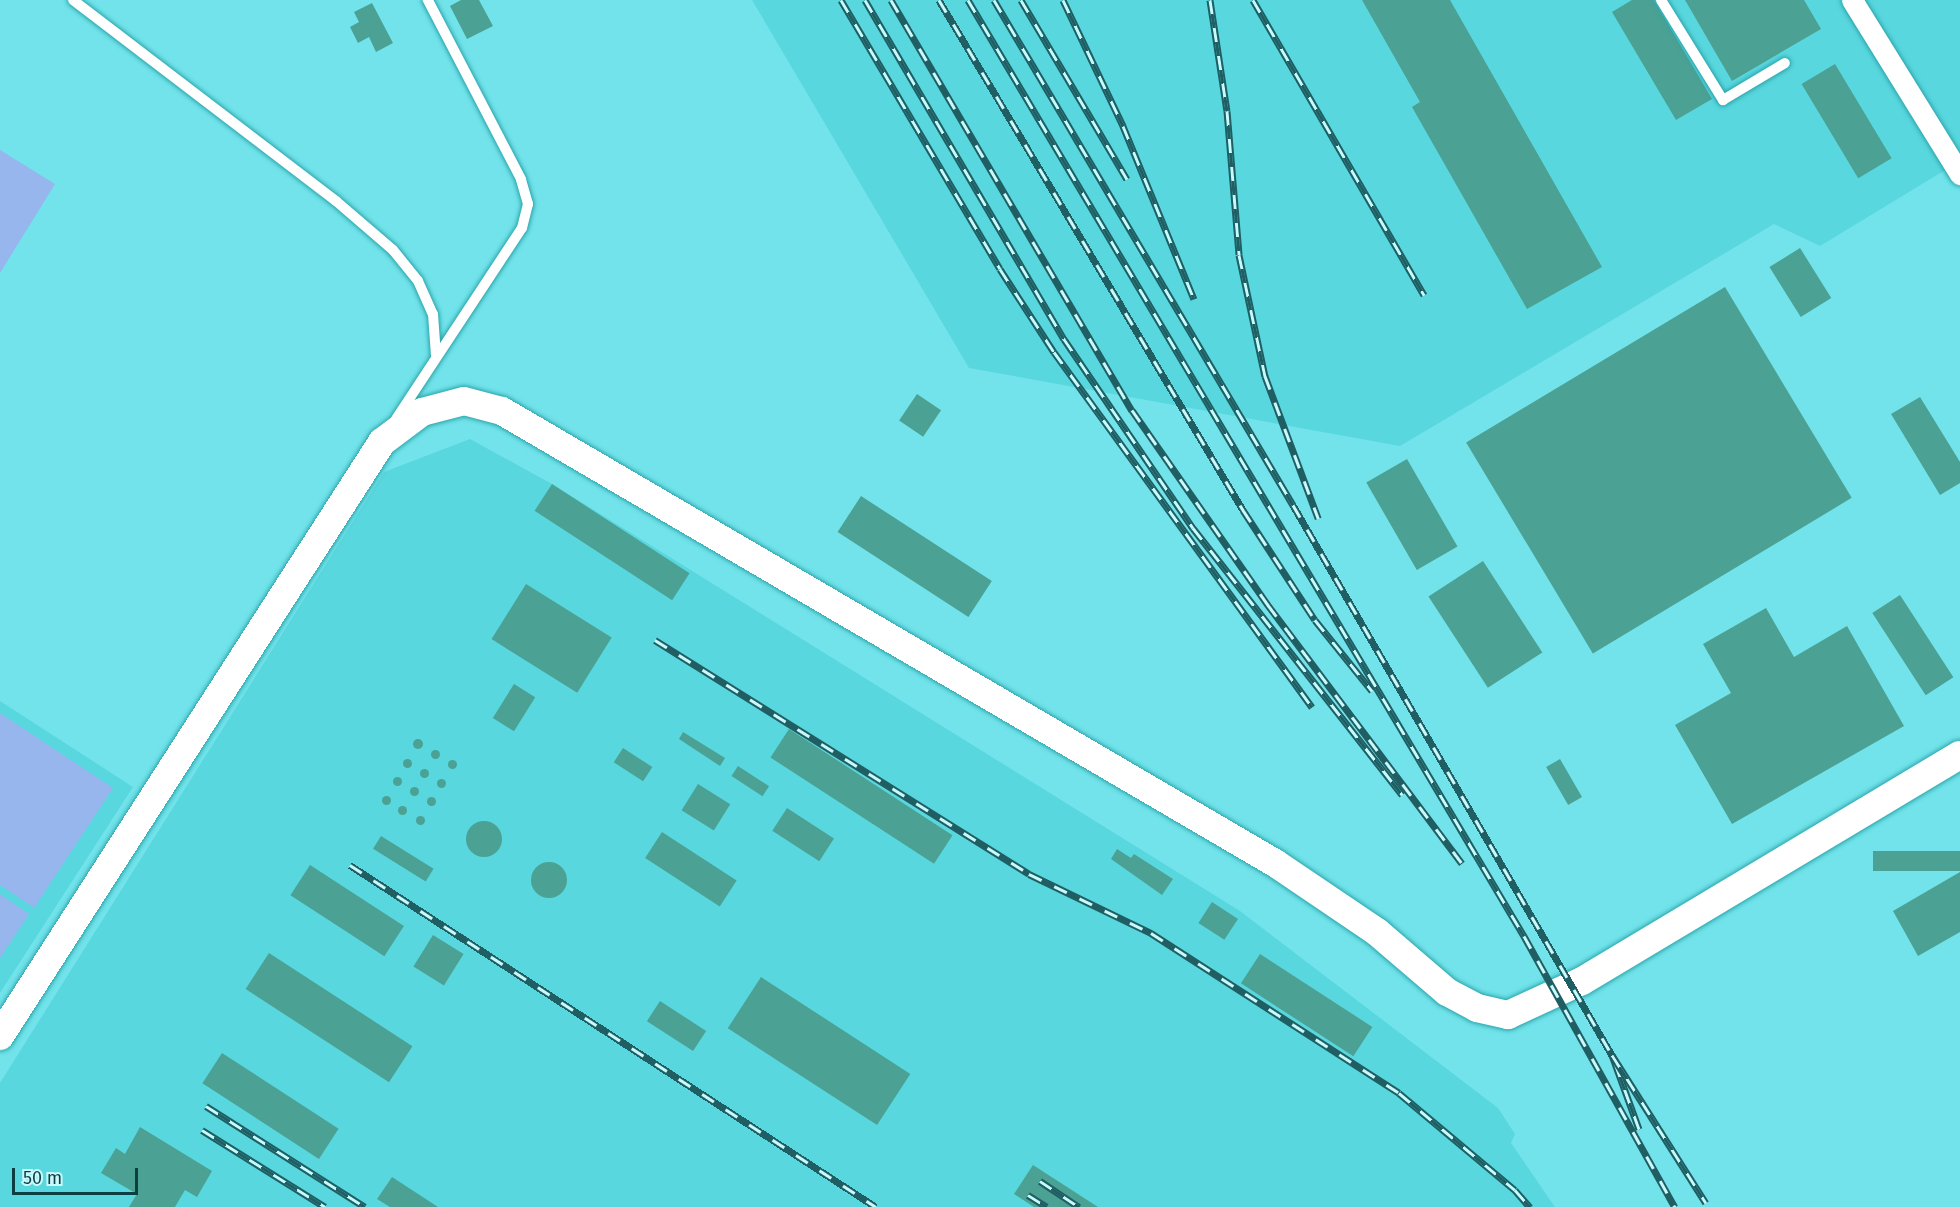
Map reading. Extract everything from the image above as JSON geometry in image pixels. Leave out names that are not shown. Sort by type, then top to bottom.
[{"type":"street","points":[[1852,0],[1960,174]]},
{"type":"street","points":[[0,1036],[382,442],[422,412],[464,401],[502,411],[1275,863],[1377,932],[1448,992],[1476,1008],[1508,1015],[1582,981],[1960,755]]},
{"type":"lane","points":[[73,0],[336,201],[393,250],[418,281],[433,314],[436,356]]},
{"type":"lane","points":[[382,442],[436,356],[522,228],[528,204],[520,179],[428,0]]},
{"type":"lane","points":[[1661,0],[1723,100],[1785,63]]},
{"type":"shaded area","points":[[752,0],[1960,0],[1960,161],[1820,246],[1774,224],[1400,446],[969,368]]},
{"type":"shaded area","points":[[0,150],[55,184],[0,273]]},
{"type":"shaded area","points":[[470,439],[552,484],[1240,911],[1498,1108],[1515,1134],[1511,1143],[1555,1207],[0,1207],[0,1083],[384,472]]},
{"type":"shaded area","points":[[0,701],[133,787],[0,993]]},
{"type":"shaded area","points":[[0,713],[113,788],[34,908],[0,885]]},
{"type":"shaded area","points":[[0,894],[29,914],[0,958]]},
{"type":"building","points":[[461,0],[479,0],[493,26],[467,39],[450,6]]},
{"type":"building","points":[[1362,0],[1450,0],[1602,267],[1527,309],[1412,107],[1420,102]]},
{"type":"building","points":[[1632,0],[1654,0],[1712,99],[1676,120],[1612,12]]},
{"type":"building","points":[[1685,0],[1804,0],[1821,29],[1732,81]]},
{"type":"building","points":[[372,3],[393,43],[376,52],[369,37],[358,43],[350,27],[359,22],[354,12]]},
{"type":"building","points":[[1835,64],[1892,158],[1858,178],[1802,84]]},
{"type":"building","points":[[1800,248],[1831,298],[1801,317],[1769,267]]},
{"type":"building","points":[[1725,287],[1852,498],[1593,653],[1466,443]]},
{"type":"building","points":[[917,394],[941,410],[923,437],[899,421]]},
{"type":"building","points":[[1920,397],[1960,462],[1960,483],[1940,495],[1891,414]]},
{"type":"building","points":[[1407,459],[1458,546],[1417,570],[1366,482]]},
{"type":"building","points":[[552,484],[690,573],[672,600],[535,511]]},
{"type":"building","points":[[861,496],[992,581],[968,617],[838,532]]},
{"type":"building","points":[[1483,561],[1542,652],[1488,688],[1428,596]]},
{"type":"building","points":[[526,584],[612,638],[577,693],[492,639]]},
{"type":"building","points":[[1900,595],[1953,677],[1926,695],[1872,613]]},
{"type":"building","points":[[1766,608],[1794,657],[1847,626],[1904,726],[1732,824],[1675,725],[1731,693],[1703,644]]},
{"type":"building","points":[[514,684],[535,697],[514,731],[493,718]]},
{"type":"building","points":[[789,729],[953,835],[934,864],[770,758]]},
{"type":"building","points":[[683,732],[725,758],[720,766],[679,739]]},
{"type":"building","points":[[418,739],[423,744],[418,749],[413,744]]},
{"type":"building","points":[[623,748],[652,767],[643,781],[614,762]]},
{"type":"building","points":[[435,749],[440,754],[435,759],[430,754]]},
{"type":"building","points":[[407,758],[412,763],[407,768],[402,763]]},
{"type":"building","points":[[452,759],[457,764],[452,769],[447,764]]},
{"type":"building","points":[[1560,759],[1582,797],[1568,805],[1546,767]]},
{"type":"building","points":[[738,766],[769,786],[762,796],[731,776]]},
{"type":"building","points":[[424,768],[429,773],[424,778],[419,773]]},
{"type":"building","points":[[397,776],[402,781],[397,786],[392,781]]},
{"type":"building","points":[[441,778],[446,783],[441,788],[436,783]]},
{"type":"building","points":[[698,784],[730,804],[714,830],[682,810]]},
{"type":"building","points":[[414,786],[419,791],[414,796],[409,791]]},
{"type":"building","points":[[386,795],[391,800],[386,805],[381,800]]},
{"type":"building","points":[[431,796],[436,801],[431,806],[426,801]]},
{"type":"building","points":[[402,805],[407,810],[402,815],[397,810]]},
{"type":"building","points":[[787,808],[834,838],[819,861],[772,831]]},
{"type":"building","points":[[420,815],[425,820],[420,825],[415,820]]},
{"type":"building","points":[[484,821],[497,826],[502,839],[497,852],[484,857],[471,852],[466,839],[471,826]]},
{"type":"building","points":[[662,832],[737,880],[720,906],[645,858]]},
{"type":"building","points":[[381,836],[434,869],[426,882],[373,849]]},
{"type":"building","points":[[1117,849],[1131,858],[1134,854],[1173,879],[1162,895],[1111,859]]},
{"type":"building","points":[[1873,851],[1960,851],[1960,871],[1873,871]]},
{"type":"building","points":[[549,862],[562,867],[567,880],[562,893],[549,898],[536,893],[531,880],[536,867]]},
{"type":"building","points":[[310,865],[404,926],[384,956],[290,895]]},
{"type":"building","points":[[1960,872],[1960,932],[1918,956],[1893,911]]},
{"type":"building","points":[[1212,902],[1238,919],[1224,940],[1198,923]]},
{"type":"building","points":[[433,935],[464,954],[444,985],[413,966]]},
{"type":"building","points":[[269,953],[412,1046],[389,1082],[246,989]]},
{"type":"building","points":[[1260,954],[1372,1027],[1353,1056],[1241,983]]},
{"type":"building","points":[[761,977],[910,1074],[877,1125],[728,1028]]},
{"type":"building","points":[[660,1001],[706,1031],[693,1051],[647,1021]]},
{"type":"building","points":[[222,1053],[339,1129],[319,1159],[202,1083]]},
{"type":"building","points":[[140,1127],[212,1171],[197,1197],[185,1190],[175,1207],[129,1207],[137,1194],[101,1173],[116,1148],[125,1154]]},
{"type":"building","points":[[1033,1165],[1098,1207],[1034,1207],[1014,1194]]},
{"type":"building","points":[[392,1177],[438,1207],[390,1207],[377,1199]]},
{"type":"railway","points":[[841,0],[1000,269],[1054,352],[1312,707]]},
{"type":"railway","points":[[865,0],[1064,339],[1193,528],[1402,795]]},
{"type":"railway","points":[[891,0],[1132,410],[1268,605],[1462,863]]},
{"type":"railway","points":[[939,0],[1243,510],[1315,620],[1372,691]]},
{"type":"railway","points":[[968,0],[1524,936],[1675,1207]]},
{"type":"railway","points":[[994,0],[1293,505],[1612,1055]]},
{"type":"railway","points":[[1021,0],[1127,179]]},
{"type":"railway","points":[[1063,0],[1123,126],[1194,299]]},
{"type":"railway","points":[[1210,0],[1227,111],[1239,255],[1265,376],[1318,518]]},
{"type":"railway","points":[[1253,0],[1424,295]]},
{"type":"railway","points":[[655,640],[1029,874],[1151,933],[1399,1093],[1515,1190],[1530,1207]]},
{"type":"railway","points":[[350,865],[876,1207]]},
{"type":"railway","points":[[1639,1129],[1612,1055],[1706,1203]]},
{"type":"railway","points":[[206,1106],[365,1207]]},
{"type":"railway","points":[[202,1130],[325,1207]]},
{"type":"railway","points":[[1040,1181],[1079,1207]]},
{"type":"railway","points":[[1028,1195],[1047,1207]]}]
